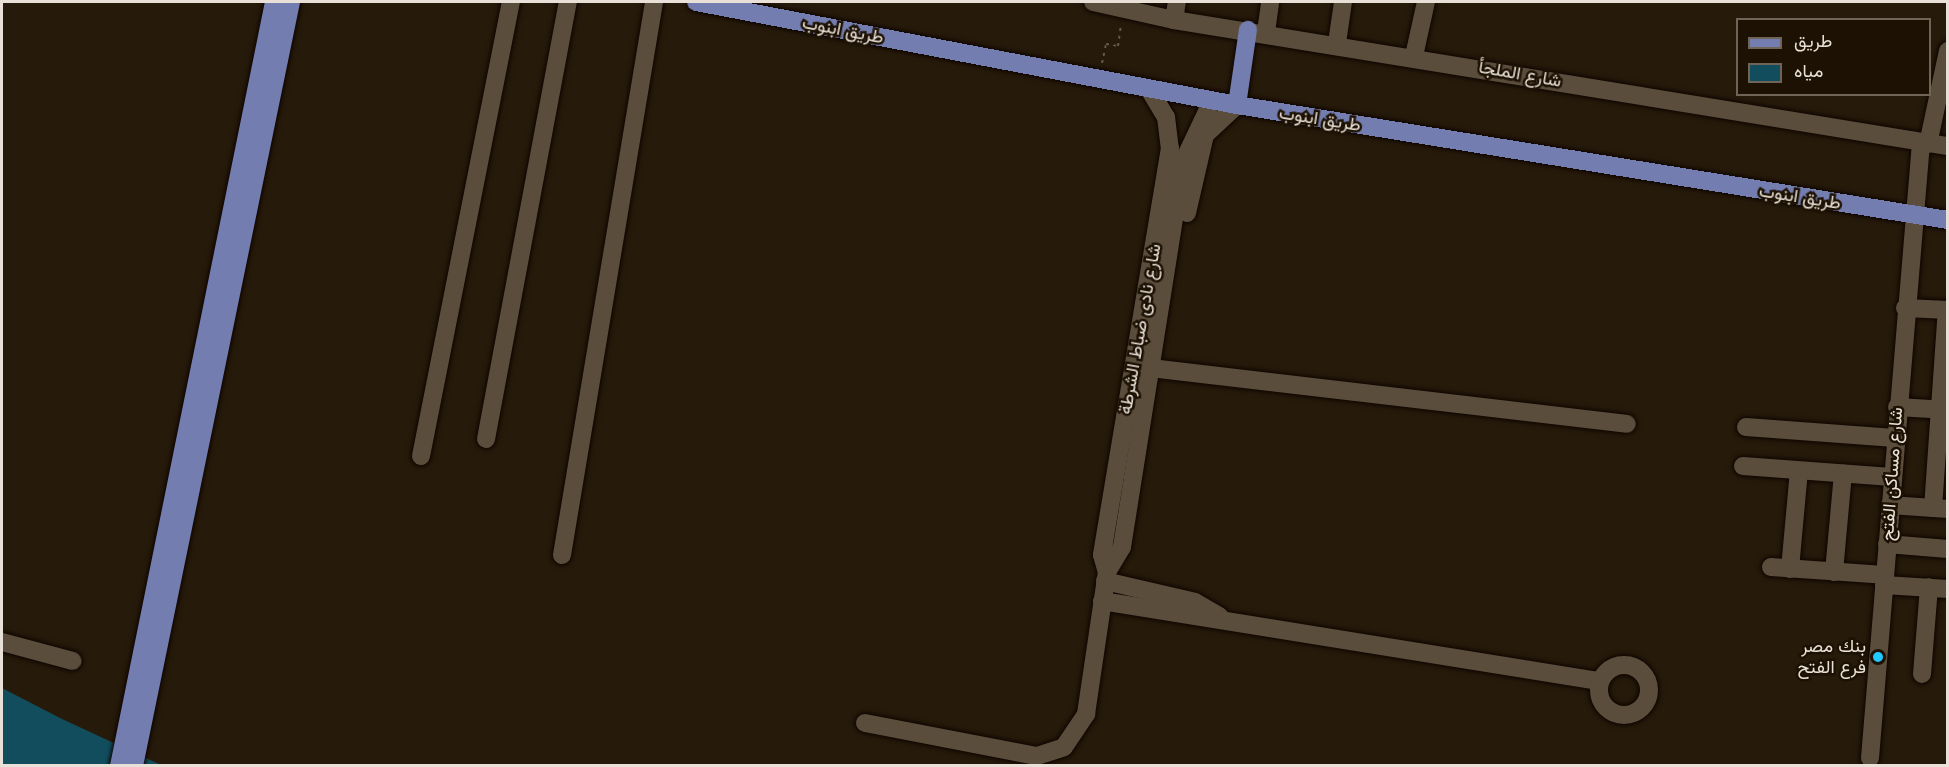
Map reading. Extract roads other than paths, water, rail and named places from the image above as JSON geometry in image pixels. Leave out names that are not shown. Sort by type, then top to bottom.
[{"type":"main road","points":[[134,765],[153,627],[274,2]]},
{"type":"main road","points":[[119,765],[153,627],[291,2]]},
{"type":"main road","name":"طريق ابنوب","points":[[696,2],[1212,101],[1947,220]]},
{"type":"main road","points":[[1238,105],[1241,79],[1254,34]]},
{"type":"street","points":[[421,456],[511,2]]},
{"type":"street","points":[[486,439],[568,2]]},
{"type":"street","points":[[562,555],[654,2]]},
{"type":"street","name":"شارع الملجأ","points":[[1102,2],[1174,20],[1254,34],[1337,43],[1923,146],[1947,146]]},
{"type":"street","points":[[1174,20],[1177,2]]},
{"type":"street","points":[[1254,34],[1270,2]]},
{"type":"street","points":[[1337,43],[1343,2]]},
{"type":"street","points":[[1414,56],[1426,2]]},
{"type":"street","name":"شارع مساكن الفتح","points":[[1870,758],[1914,190],[1947,51]]},
{"type":"street","name":"شارع نادى ضباط الشرطة","points":[[865,723],[1037,756],[1055,752],[1083,724],[1106,577],[1122,547],[1172,232],[1169,127],[1149,89]]},
{"type":"street","name":"شارع نادى ضباط الشرطة","points":[[1106,577],[1102,555],[1170,192],[1190,139],[1212,101]]},
{"type":"street","points":[[1172,232],[1184,228],[1205,135],[1238,105]]},
{"type":"street","points":[[1890,505],[1940,509],[1947,310],[1905,308]]},
{"type":"street","points":[[1151,368],[1627,424]]},
{"type":"street","points":[[1897,407],[1944,410]]},
{"type":"street","points":[[1746,427],[1895,438]]},
{"type":"street","points":[[1743,466],[1892,477]]},
{"type":"street","points":[[1790,569],[1799,470]]},
{"type":"street","points":[[1834,572],[1843,473]]},
{"type":"street","points":[[1887,544],[1947,549]]},
{"type":"street","points":[[1771,567],[1834,572],[1947,589]]},
{"type":"street","points":[[1106,577],[1195,602],[1219,616]]},
{"type":"street","points":[[1922,674],[1929,587]]},
{"type":"street","points":[[1102,601],[1191,618],[1219,616],[1598,681]]},
{"type":"street","points":[[2,642],[73,661]]},
{"type":"water","points":[[2,688],[60,718],[161,765],[2,765]]},
{"type":"place","name":"بنك مصر فرع الفتح","points":[[1878,657]]}]
